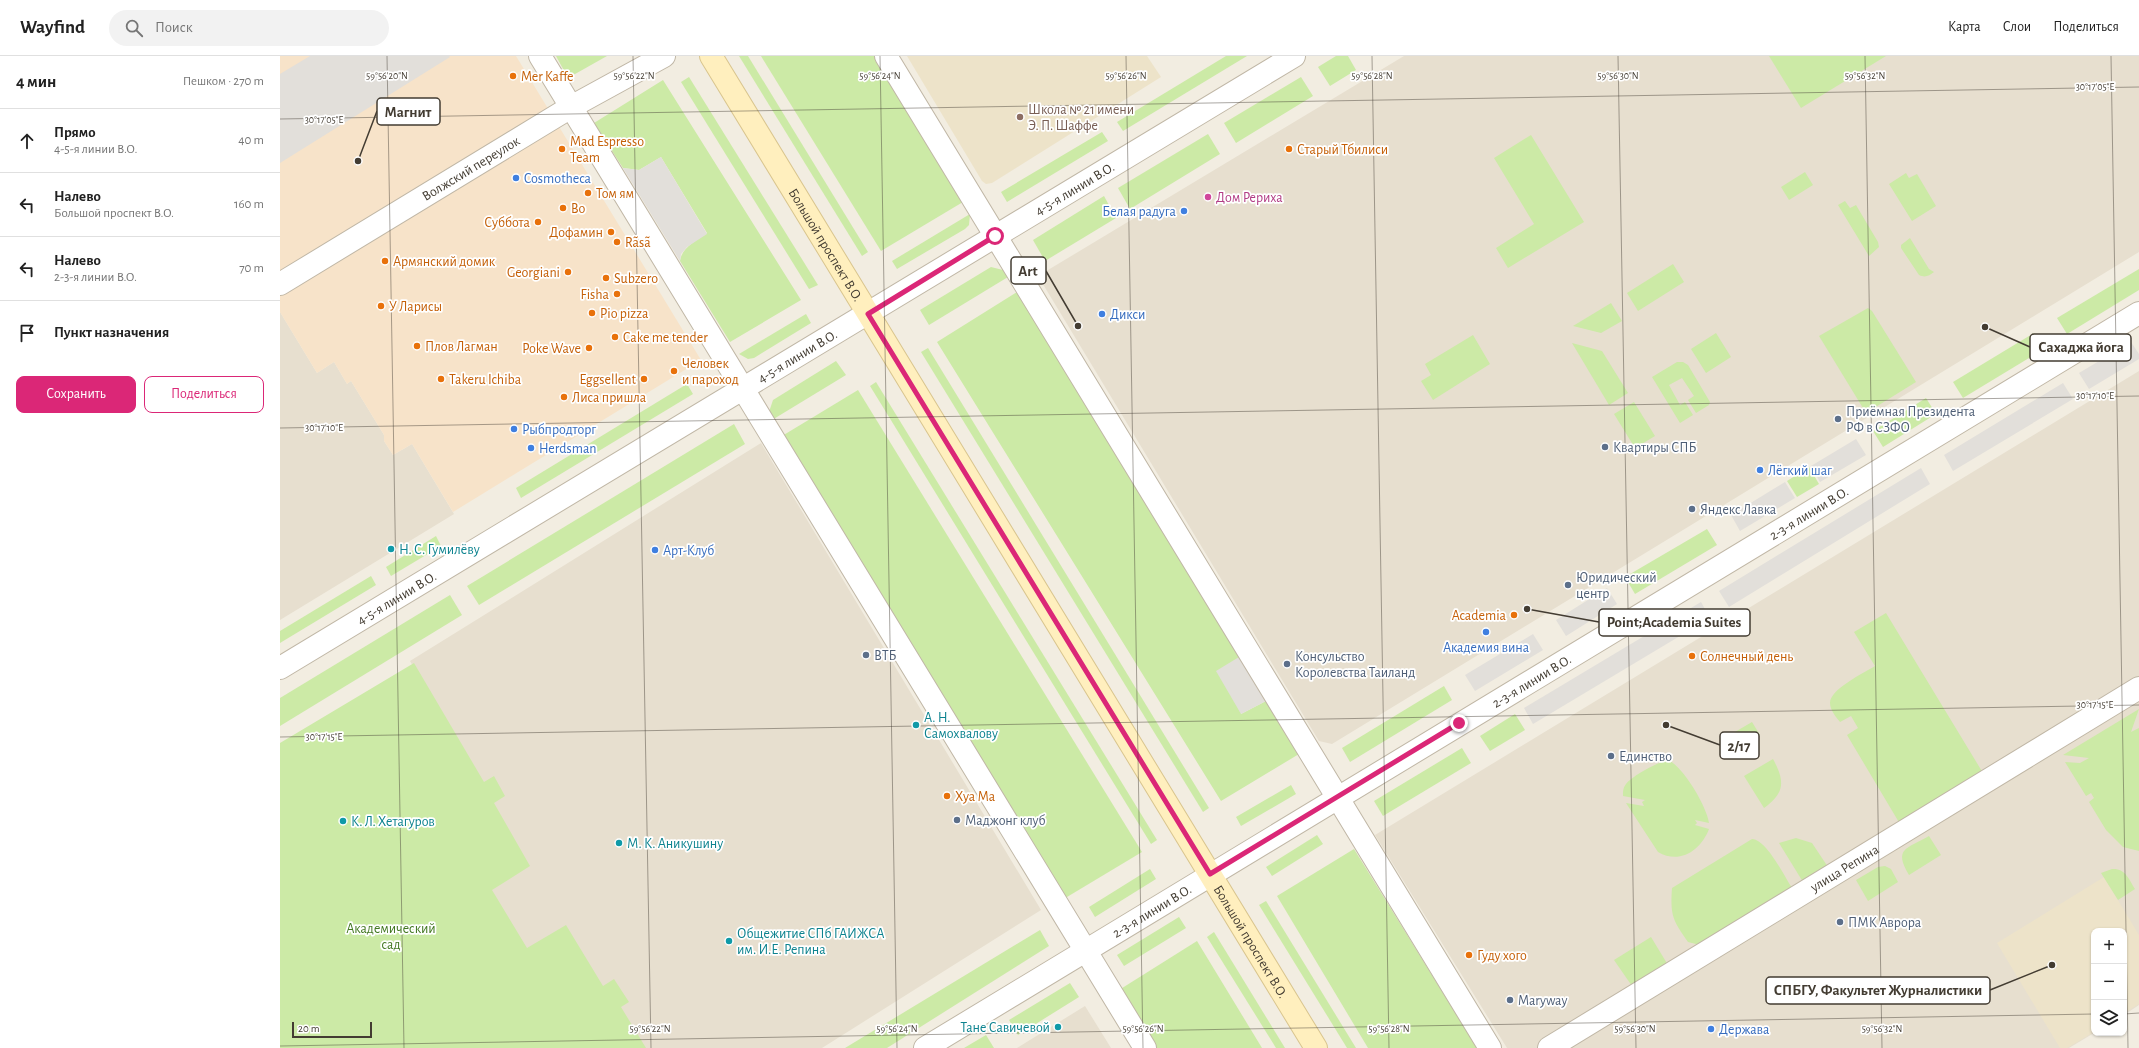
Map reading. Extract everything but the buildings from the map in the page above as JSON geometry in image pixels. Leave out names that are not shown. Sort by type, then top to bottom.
[{"type":"main road","name":"Большой проспект В.О.","points":[[711,56],[1316,1048]]},
{"type":"street","points":[[540,56],[1145,1048]]},
{"type":"street","name":"Волжский переулок","points":[[280,284],[571,107],[664,56]]},
{"type":"street","points":[[886,56],[1490,1048]]},
{"type":"street","name":"4-5-я линии В.О.","points":[[280,668],[1294,56]]},
{"type":"street","name":"2-3-я линии В.О.","points":[[925,1048],[1085,949],[2139,313]]},
{"type":"street","name":"улица Репина","points":[[1550,1048],[2139,688]]},
{"type":"shaded area","points":[[280,56],[516,56],[701,360],[453,512],[412,444],[393,455],[384,441],[384,435],[351,381],[347,384],[334,362],[317,373],[280,312]]},
{"type":"shaded area","points":[[310,56],[450,57],[280,163],[280,74]]},
{"type":"shaded area","name":"Школа № 21 имени Э. П. Шаффе","points":[[907,56],[1147,56],[1161,77],[992,183],[986,184],[982,181]]},
{"type":"shaded area","points":[[1404,56],[2139,56],[2139,252],[1332,744],[1319,741],[1038,276]]},
{"type":"shaded area","points":[[661,157],[707,234],[687,247],[681,254],[680,261],[623,168],[639,170]]},
{"type":"shaded area","points":[[280,312],[317,373],[334,362],[347,384],[351,381],[384,435],[384,441],[393,455],[412,444],[454,514],[280,620]]},
{"type":"shaded area","points":[[2131,342],[2139,354],[2139,359],[2089,389],[2079,373]]},
{"type":"shaded area","points":[[2139,371],[2139,1005],[2127,1013],[2127,928],[2091,928],[2091,1035],[2069,1048],[1507,1048],[1375,835]]},
{"type":"shaded area","points":[[2063,383],[2073,399],[1953,471],[1944,455]]},
{"type":"shaded area","points":[[1856,439],[1866,455],[1820,482],[1811,466]]},
{"type":"shaded area","points":[[761,443],[1041,910],[822,1048],[641,1048],[527,951],[489,889],[527,865],[410,661]]},
{"type":"shaded area","points":[[1921,468],[1930,484],[1729,607],[1719,591]]},
{"type":"shaded area","points":[[1785,482],[1795,498],[1740,531],[1731,515]]},
{"type":"shaded area","points":[[1607,588],[1617,604],[1566,636],[1556,620]]},
{"type":"shaded area","points":[[1701,602],[1710,618],[1533,724],[1524,708]]},
{"type":"shaded area","points":[[1533,634],[1543,650],[1475,691],[1465,675]]},
{"type":"shaded area","points":[[1239,657],[1266,701],[1241,714],[1216,671]]},
{"type":"shaded area","points":[[2104,877],[2139,935],[2139,1004],[2127,1011],[2127,928],[2091,928],[2091,1034],[2067,1048],[2060,1048],[1997,943]]},
{"type":"shaded area","points":[[1085,1006],[1111,1048],[1017,1048]]},
{"type":"green space","points":[[556,56],[607,56],[568,78]]},
{"type":"green space","points":[[739,56],[748,56],[868,252],[862,256]]},
{"type":"green space","points":[[761,56],[875,56],[963,202],[881,251]]},
{"type":"green space","points":[[1226,56],[1247,56],[1123,131],[1117,122]]},
{"type":"green space","points":[[1336,56],[1348,56],[1356,70],[1330,86],[1318,67]]},
{"type":"green space","points":[[1769,56],[1886,56],[1801,108]]},
{"type":"green space","points":[[689,77],[818,285],[809,289],[681,82]]},
{"type":"green space","points":[[1301,77],[1313,96],[1236,143],[1224,123]]},
{"type":"green space","points":[[663,80],[801,300],[730,342],[680,261],[681,256],[687,248],[707,233],[661,157],[639,170],[623,168],[594,123]]},
{"type":"green space","points":[[1102,132],[1108,141],[1007,202],[1001,192]]},
{"type":"green space","points":[[1208,134],[1220,154],[1130,209],[1118,188]]},
{"type":"green space","points":[[1531,135],[1584,222],[1508,268],[1496,248],[1534,224],[1494,158]]},
{"type":"green space","points":[[1805,172],[1813,185],[1789,200],[1781,187]]},
{"type":"green space","points":[[1906,173],[1909,178],[1917,174],[1936,206],[1912,221],[1889,184]]},
{"type":"green space","points":[[1104,196],[1116,218],[1045,261],[1033,240]]},
{"type":"green space","points":[[1845,201],[1850,208],[1856,205],[1878,242],[1879,247],[1869,256],[1838,205]]},
{"type":"green space","points":[[970,214],[969,225],[965,229],[897,269],[892,261]]},
{"type":"green space","points":[[1910,238],[1929,269],[1934,272],[1930,275],[1919,275],[1901,248],[1901,245]]},
{"type":"green space","points":[[1673,264],[1684,282],[1638,311],[1627,293]]},
{"type":"green space","points":[[991,267],[1003,270],[1008,277],[929,325],[920,310]]},
{"type":"green space","points":[[2139,269],[2139,290],[2067,334],[2057,318]]},
{"type":"green space","points":[[1017,292],[1239,657],[1241,714],[1266,701],[1299,754],[1221,801],[937,342]]},
{"type":"green space","points":[[1611,303],[1622,321],[1601,333],[1573,326]]},
{"type":"green space","points":[[1868,308],[1872,311],[1916,382],[1866,413],[1819,336]]},
{"type":"green space","points":[[806,314],[811,323],[754,358],[748,359],[739,354]]},
{"type":"green space","points":[[1716,333],[1731,357],[1706,373],[1691,349]]},
{"type":"green space","points":[[2034,333],[2044,349],[1963,398],[1953,382]]},
{"type":"green space","points":[[1473,335],[1490,364],[1433,400],[1421,381],[1431,375],[1425,364]]},
{"type":"green space","points":[[1572,343],[1602,351],[1628,393],[1609,405]]},
{"type":"green space","points":[[928,348],[1209,808],[1203,812],[921,352]]},
{"type":"green space","points":[[836,361],[846,375],[772,420],[769,412],[773,400]]},
{"type":"green space","points":[[1677,362],[1683,362],[1688,365],[1710,402],[1709,405],[1696,413],[1688,400],[1694,396],[1682,378],[1669,385],[1680,405],[1685,402],[1693,415],[1680,423],[1652,377]]},
{"type":"green space","points":[[876,382],[1157,840],[1151,844],[870,386]]},
{"type":"green space","points":[[687,384],[693,394],[521,498],[516,488]]},
{"type":"green space","points":[[858,390],[1142,852],[1062,900],[782,436]]},
{"type":"green space","points":[[1926,398],[1936,414],[1883,447],[1873,431]]},
{"type":"green space","points":[[1634,402],[1655,436],[1635,448],[1614,414]]},
{"type":"green space","points":[[734,424],[745,444],[479,605],[467,586]]},
{"type":"green space","points":[[1809,467],[1819,484],[1797,497],[1787,481]]},
{"type":"green space","points":[[1707,529],[1717,545],[1635,594],[1625,577]]},
{"type":"green space","points":[[436,536],[441,546],[391,576],[386,567]]},
{"type":"green space","points":[[371,576],[376,585],[280,643],[280,631]]},
{"type":"green space","points":[[450,595],[462,615],[280,726],[280,698]]},
{"type":"green space","points":[[1886,613],[1983,773],[1900,824],[1847,735],[1858,728],[1851,716],[1840,722],[1830,706],[1831,698],[1835,692],[1875,666],[1854,632]]},
{"type":"green space","name":"Академический сад","points":[[414,663],[484,782],[494,776],[505,796],[494,803],[530,866],[492,890],[527,948],[566,925],[603,986],[614,979],[629,1002],[621,1007],[646,1048],[280,1048],[280,743]]},
{"type":"green space","points":[[1444,686],[1452,700],[1350,762],[1342,748]]},
{"type":"green space","points":[[2139,709],[2131,732],[2139,728],[2139,851],[2123,847],[2106,830],[2089,802],[2094,798],[2091,793],[2086,796],[2065,762],[2080,763],[2089,758],[2063,755]]},
{"type":"green space","points":[[1515,714],[1525,730],[1490,751],[1480,736]]},
{"type":"green space","points":[[1752,722],[1760,735],[1731,753],[1723,739]]},
{"type":"green space","points":[[1462,748],[1471,763],[1383,816],[1374,801]]},
{"type":"green space","points":[[1773,759],[1780,774],[1781,786],[1776,797],[1764,808],[1744,776]]},
{"type":"green space","points":[[1668,760],[1674,764],[1687,778],[1704,807],[1709,823],[1695,820],[1697,823],[1695,825],[1709,829],[1705,837],[1695,849],[1689,853],[1674,857],[1666,856],[1658,852],[1626,803],[1644,806],[1642,802],[1645,800],[1623,796],[1624,787],[1634,777],[1658,763]]},
{"type":"green space","points":[[1291,785],[1296,794],[1241,826],[1236,817]]},
{"type":"green space","points":[[1317,835],[1323,844],[1272,876],[1266,867]]},
{"type":"green space","points":[[1929,836],[1941,855],[1909,875],[1904,866],[1902,854],[1909,847]]},
{"type":"green space","points":[[1796,838],[1812,843],[1828,867],[1803,882],[1779,843]]},
{"type":"green space","points":[[1752,839],[1758,841],[1769,852],[1792,888],[1700,945],[1688,942],[1676,923],[1672,912],[1672,888]]},
{"type":"green space","points":[[1354,849],[1477,1048],[1368,1048],[1277,896]]},
{"type":"green space","points":[[1885,866],[1891,869],[1898,882],[1868,901],[1856,880],[1878,867]]},
{"type":"green space","points":[[1150,869],[1156,879],[1095,917],[1089,907]]},
{"type":"green space","points":[[2112,869],[2123,872],[2129,878],[2135,889],[2118,900],[2101,873]]},
{"type":"green space","points":[[1266,901],[1356,1048],[1347,1048],[1259,905]]},
{"type":"green space","points":[[1179,917],[1186,928],[1124,966],[1117,955]]},
{"type":"green space","points":[[1040,930],[1049,946],[887,1048],[845,1048]]},
{"type":"green space","points":[[1214,932],[1285,1048],[1276,1048],[1207,937]]},
{"type":"green space","points":[[1651,937],[1668,965],[1632,986],[1614,960]]},
{"type":"green space","points":[[1197,941],[1262,1048],[1154,1048],[1119,990]]},
{"type":"green space","points":[[1070,983],[1079,997],[1018,1035],[1009,1020]]},
{"type":"green space","points":[[986,1035],[994,1048],[964,1048]]},
{"type":"place","name":"Mer Kaffe","points":[[513,76]]},
{"type":"place","name":"Школа № 21 имени Э. П. Шаффе","points":[[1020,117]]},
{"type":"place","name":"Mad Espresso Team","points":[[562,149]]},
{"type":"place","name":"Старый Тбилиси","points":[[1289,149]]},
{"type":"place","name":"Магнит","points":[[358,161]]},
{"type":"place","name":"Cosmotheca","points":[[516,178]]},
{"type":"place","name":"Том ям","points":[[588,193]]},
{"type":"place","name":"Дом Рериха","points":[[1208,197]]},
{"type":"place","name":"Bo","points":[[563,208]]},
{"type":"place","name":"Белая радуга","points":[[1184,211]]},
{"type":"place","name":"Суббота","points":[[538,222]]},
{"type":"place","name":"Дофамин","points":[[611,232]]},
{"type":"place","name":"Rãsã","points":[[617,242]]},
{"type":"place","name":"Армянский домик","points":[[385,261]]},
{"type":"place","name":"Georgiani","points":[[568,272]]},
{"type":"place","name":"Subzero","points":[[606,278]]},
{"type":"place","name":"Fisha","points":[[617,294]]},
{"type":"place","name":"У Ларисы","points":[[381,306]]},
{"type":"place","name":"Pio pizza","points":[[592,313]]},
{"type":"place","name":"Дикси","points":[[1102,314]]},
{"type":"place","name":"Art","points":[[1078,326]]},
{"type":"place","name":"Сахаджа йога","points":[[1985,327]]},
{"type":"place","name":"Cake me tender","points":[[615,337]]},
{"type":"place","name":"Плов Лагман","points":[[417,346]]},
{"type":"place","name":"Poke Wave","points":[[589,348]]},
{"type":"place","name":"Человек и пароход","points":[[674,371]]},
{"type":"place","name":"Takeru Ichiba","points":[[441,379]]},
{"type":"place","name":"Eggsellent","points":[[644,379]]},
{"type":"place","name":"Лиса пришла","points":[[564,397]]},
{"type":"place","name":"Приёмная Президента РФ в СЗФО","points":[[1838,419]]},
{"type":"place","name":"Рыбпродторг","points":[[514,429]]},
{"type":"place","name":"Квартиры СПБ","points":[[1605,447]]},
{"type":"place","name":"Herdsman","points":[[531,448]]},
{"type":"place","name":"Лёгкий шаг","points":[[1760,470]]},
{"type":"place","name":"Яндекс Лавка","points":[[1692,509]]},
{"type":"place","name":"Н. С. Гумилёву","points":[[391,549]]},
{"type":"place","name":"Арт-Клуб","points":[[655,550]]},
{"type":"place","name":"Юридический центр","points":[[1568,585]]},
{"type":"place","name":"Point;Academia Suites","points":[[1527,609]]},
{"type":"place","name":"Academia","points":[[1514,615]]},
{"type":"place","name":"Академия вина","points":[[1486,632]]},
{"type":"place","name":"ВТБ","points":[[866,655]]},
{"type":"place","name":"Солнечный день","points":[[1692,656]]},
{"type":"place","name":"Консульство Королевства Таиланд","points":[[1287,664]]},
{"type":"place","name":"А. Н. Самохвалову","points":[[916,725]]},
{"type":"place","name":"2/17","points":[[1666,725]]},
{"type":"place","name":"Единство","points":[[1611,756]]},
{"type":"place","name":"Хуа Ма","points":[[947,796]]},
{"type":"place","name":"Маджонг клуб","points":[[957,820]]},
{"type":"place","name":"К. Л. Хетагуров","points":[[343,821]]},
{"type":"place","name":"М. К. Аникушину","points":[[619,843]]},
{"type":"place","name":"ПМК Аврора","points":[[1840,922]]},
{"type":"place","name":"Общежитие СПб ГАИЖСА им. И.Е. Репина","points":[[729,941]]},
{"type":"place","name":"Гуду хого","points":[[1469,955]]},
{"type":"place","name":"СПБГУ, Факультет Журналистики","points":[[2052,965]]},
{"type":"place","name":"Maryway","points":[[1510,1000]]},
{"type":"place","name":"Тане Савичевой","points":[[1058,1027]]},
{"type":"place","name":"Держава","points":[[1711,1029]]},
{"type":"route","points":[[995,236],[868,314],[1210,874],[1459,723]]}]
